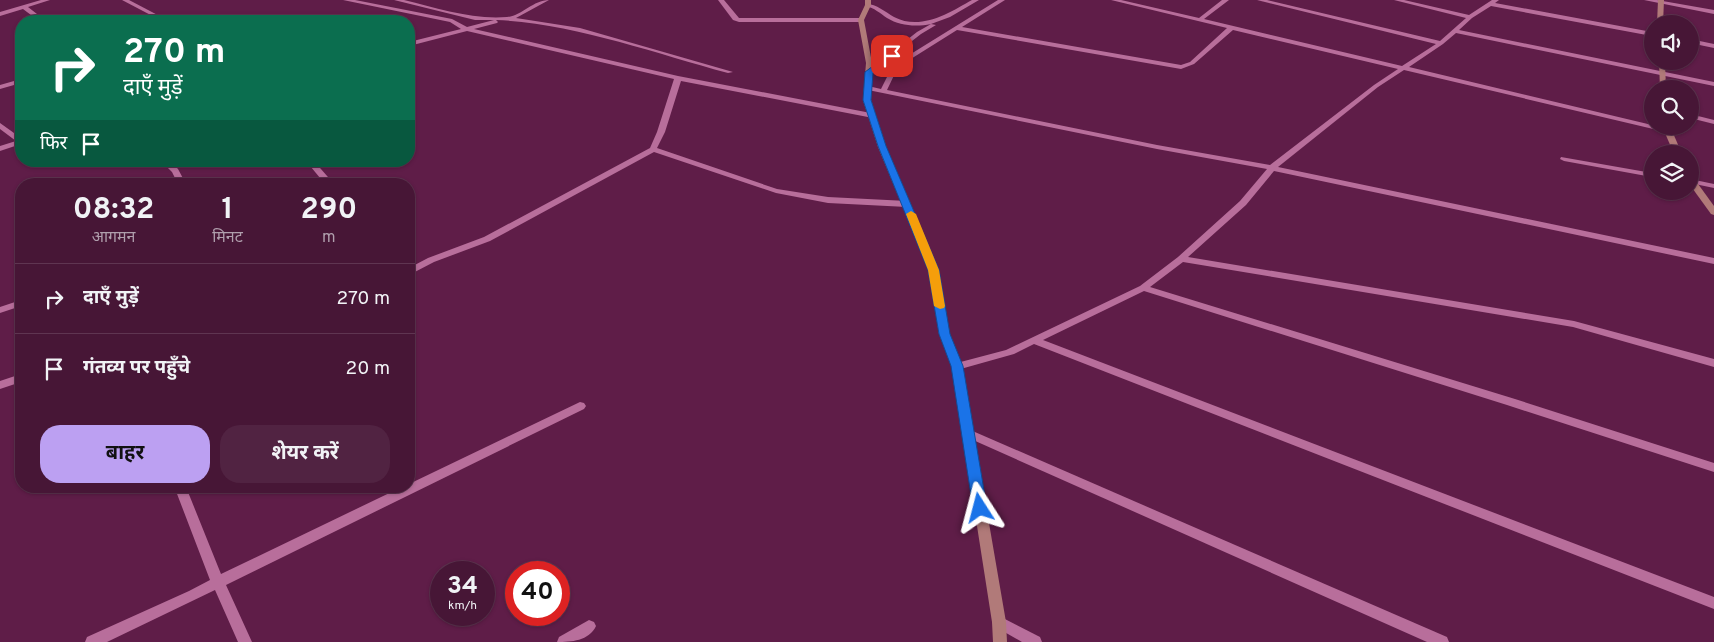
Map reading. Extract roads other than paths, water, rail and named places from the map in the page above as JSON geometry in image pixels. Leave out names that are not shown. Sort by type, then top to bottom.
[{"type":"street","points":[[0,14],[47,0]]},
{"type":"street","points":[[125,0],[154,15]]},
{"type":"street","points":[[346,0],[452,22],[466,29],[678,78],[872,116]]},
{"type":"street","points":[[397,0],[475,18],[510,19],[580,30],[730,72]]},
{"type":"street","points":[[415,42],[510,19],[546,0]]},
{"type":"street","points":[[721,0],[735,18],[739,20],[861,20]]},
{"type":"street","points":[[869,72],[919,33],[976,0]]},
{"type":"street","points":[[883,91],[895,66],[1002,0]]},
{"type":"street","points":[[1114,0],[1644,123]]},
{"type":"street","points":[[1200,20],[1226,0]]},
{"type":"street","points":[[1260,0],[1441,43]]},
{"type":"street","points":[[1397,0],[1470,17]]},
{"type":"street","points":[[1647,0],[1714,12]]},
{"type":"street","points":[[1660,15],[1661,1]]},
{"type":"street","points":[[944,18],[926,25],[896,20],[868,2],[861,20],[869,63],[867,100],[882,146],[934,270],[944,334],[957,366],[999,622],[1000,642]]},
{"type":"street","points":[[957,366],[1010,352],[1143,288],[1181,259],[1243,203],[1272,168],[1376,86],[1441,43],[1470,17],[1494,2],[1644,32]]},
{"type":"street","points":[[24,7],[35,15]]},
{"type":"street","points":[[955,28],[1181,67],[1192,63],[1231,28]]},
{"type":"street","points":[[1456,31],[1714,84]]},
{"type":"street","points":[[1699,43],[1714,46]]},
{"type":"street","points":[[1663,70],[1663,80]]},
{"type":"street","points":[[415,269],[431,260],[487,239],[653,149],[661,132],[678,78]]},
{"type":"street","points":[[0,87],[15,83]]},
{"type":"street","points":[[868,88],[1156,147],[1272,168],[1714,261]]},
{"type":"street","points":[[1699,118],[1714,122]]},
{"type":"street","points":[[0,125],[15,137]]},
{"type":"street","points":[[0,149],[15,144]]},
{"type":"street","points":[[653,149],[776,191],[828,200],[907,204]]},
{"type":"street","points":[[1564,158],[1644,173]]},
{"type":"street","points":[[170,167],[178,178]]},
{"type":"street","points":[[315,167],[325,178]]},
{"type":"street","points":[[1699,183],[1714,186]]},
{"type":"street","points":[[1699,193],[1714,212]]},
{"type":"street","points":[[1181,259],[1574,324],[1714,363]]},
{"type":"street","points":[[1143,288],[1511,402],[1714,468]]},
{"type":"street","points":[[0,310],[15,305]]},
{"type":"street","points":[[1035,341],[1714,603]]},
{"type":"street","points":[[0,385],[15,380]]},
{"type":"street","points":[[415,486],[580,406]]},
{"type":"street","points":[[968,433],[1442,642]]},
{"type":"street","points":[[182,493],[218,582],[245,642]]},
{"type":"street","points":[[92,642],[194,595],[401,493]]},
{"type":"street","points":[[999,622],[1035,642]]},
{"type":"street","points":[[564,642],[589,626]]}]
